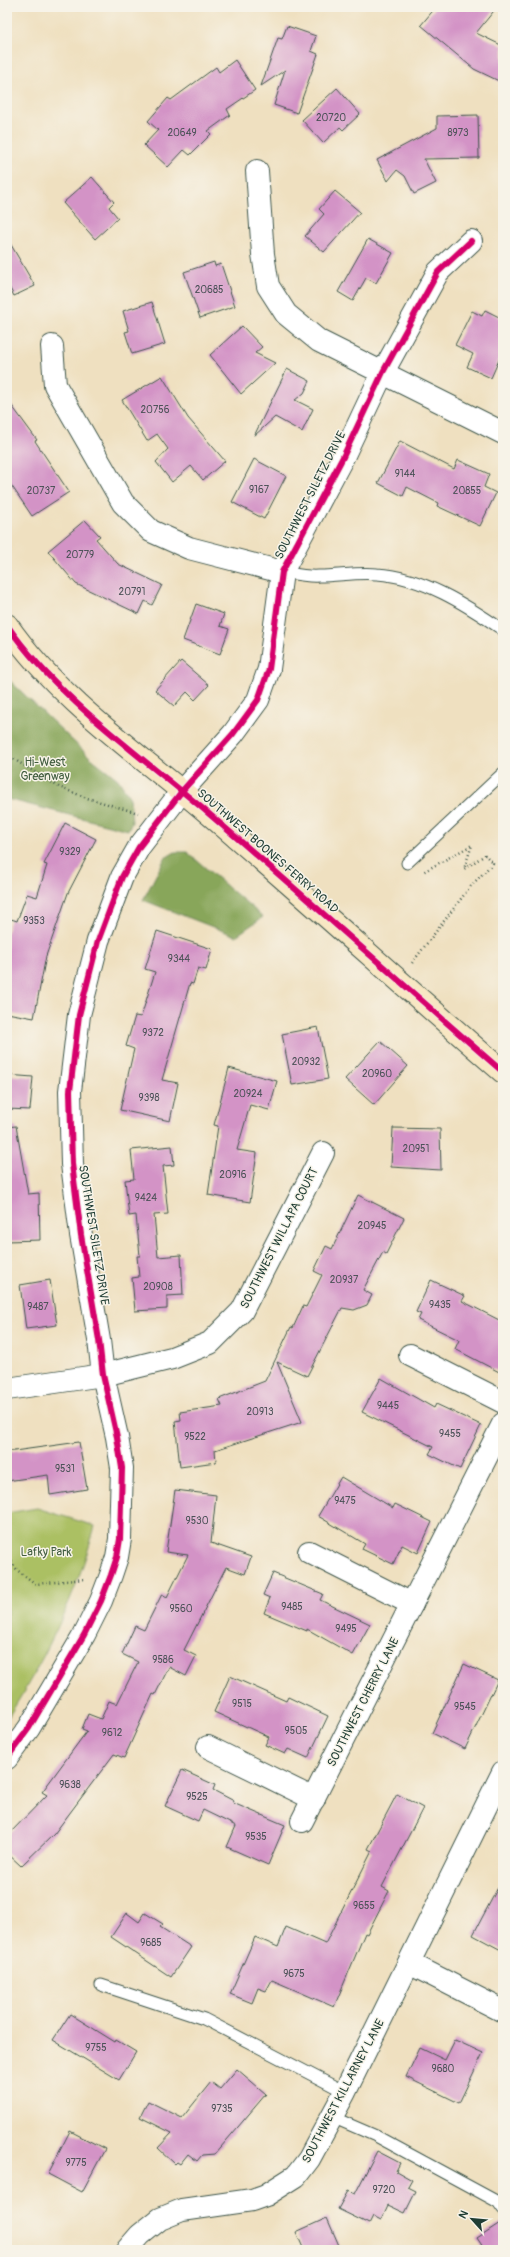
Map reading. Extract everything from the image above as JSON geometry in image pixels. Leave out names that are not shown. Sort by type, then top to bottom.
[{"type":"main road","name":"SOUTHWEST BOONES FERRY ROAD","points":[[7,625],[39,664],[65,691],[182,791],[503,1072]]},
{"type":"street","points":[[257,171],[263,254],[268,286],[286,314],[319,341],[503,433]]},
{"type":"street","name":"SOUTHWEST SILETZ DRIVE","points":[[7,1758],[29,1728],[84,1635],[101,1602],[117,1557],[120,1539],[122,1468],[117,1437],[103,1375],[99,1340],[81,1236],[72,1164],[70,1091],[79,1015],[98,941],[122,877],[139,847],[182,791],[233,734],[258,700],[268,669],[275,634],[282,572],[343,457],[383,372],[438,272],[471,241]]},
{"type":"street","points":[[52,346],[55,385],[123,504],[151,531],[189,548],[282,572]]},
{"type":"street","name":"SOUTHWEST WILLAPA COURT","points":[[7,1389],[103,1375],[172,1358],[210,1343],[242,1311],[323,1153]]},
{"type":"street","points":[[410,1355],[503,1402]]},
{"type":"street","name":"SOUTHWEST CHERRY LANE","points":[[302,1821],[503,1424]]},
{"type":"street","points":[[309,1552],[412,1604]]},
{"type":"street","points":[[208,1747],[314,1799]]},
{"type":"street","name":"SOUTHWEST KILLARNEY LANE","points":[[127,2250],[140,2235],[150,2227],[160,2220],[182,2210],[252,2200],[279,2188],[296,2176],[309,2159],[345,2092],[503,1772]]},
{"type":"street","points":[[409,1963],[503,2011]]},
{"type":"lane","points":[[282,572],[317,576],[375,574],[398,576],[427,586],[474,610],[503,630]]},
{"type":"lane","points":[[407,863],[503,772]]},
{"type":"lane","points":[[101,1985],[204,2019],[345,2092]]},
{"type":"lane","points":[[332,2117],[376,2136],[498,2202],[503,2209]]},
{"type":"path","points":[[7,755],[59,787],[87,798],[160,819]]},
{"type":"path","points":[[398,980],[470,887],[493,863],[485,855],[464,869],[472,845],[419,875]]},
{"type":"path","points":[[7,1555],[17,1570],[36,1584],[111,1575]]},
{"type":"green space","name":"Hi-West Greenway","points":[[7,678],[91,758],[118,779],[130,798],[132,822],[128,830],[7,799]]},
{"type":"green space","points":[[175,852],[187,852],[263,917],[236,936],[143,900],[165,858]]},
{"type":"green space","name":"Lafky Park","points":[[37,1508],[95,1526],[79,1576],[58,1626],[34,1673],[7,1719],[7,1513]]},
{"type":"building","points":[[436,7],[497,7],[476,33],[503,46],[503,83],[474,69],[421,25]]},
{"type":"building","points":[[287,26],[316,36],[311,51],[318,54],[297,113],[274,105],[285,70],[261,86],[278,38],[282,39]]},
{"type":"building","points":[[235,60],[255,90],[227,109],[230,115],[208,131],[211,134],[190,155],[184,150],[168,167],[144,145],[158,130],[148,121],[168,98],[171,100],[216,67],[219,72]]},
{"type":"building","points":[[337,88],[360,114],[343,130],[340,127],[323,143],[302,120]]},
{"type":"building","points":[[478,115],[479,158],[424,159],[436,183],[414,194],[405,176],[397,170],[388,181],[377,160],[437,128],[437,116]]},
{"type":"building","points":[[92,177],[114,202],[109,207],[118,218],[95,239],[63,203]]},
{"type":"building","points":[[335,191],[360,212],[324,252],[305,236],[324,214],[319,209]]},
{"type":"building","points":[[7,238],[35,286],[14,296],[7,283]]},
{"type":"building","points":[[368,239],[393,253],[376,283],[366,278],[353,301],[338,292]]},
{"type":"building","points":[[214,262],[215,266],[221,264],[235,306],[200,318],[184,272]]},
{"type":"building","points":[[152,302],[165,344],[132,354],[125,332],[129,331],[123,311]]},
{"type":"building","points":[[485,310],[503,319],[503,351],[491,378],[467,367],[473,354],[455,345],[472,311],[482,316]]},
{"type":"building","points":[[242,326],[262,347],[255,353],[275,363],[241,394],[210,355]]},
{"type":"building","points":[[287,369],[310,381],[304,393],[295,400],[313,409],[302,432],[275,417],[254,436]]},
{"type":"building","points":[[162,376],[188,418],[225,461],[203,480],[191,466],[172,482],[156,462],[168,449],[157,434],[147,441],[122,400]]},
{"type":"building","points":[[7,399],[37,440],[35,441],[69,492],[32,516],[7,479]]},
{"type":"building","points":[[400,441],[454,469],[458,460],[489,474],[484,487],[496,493],[480,526],[437,506],[438,503],[407,487],[403,496],[378,483]]},
{"type":"building","points":[[254,459],[286,476],[264,519],[232,502]]},
{"type":"building","points":[[85,520],[100,536],[96,539],[118,564],[162,585],[152,605],[145,601],[139,614],[76,584],[48,551]]},
{"type":"building","points":[[196,604],[224,614],[220,626],[229,629],[220,654],[183,640]]},
{"type":"building","points":[[181,661],[209,685],[195,700],[187,692],[174,706],[155,690]]},
{"type":"building","points":[[65,823],[96,839],[68,893],[46,956],[34,1018],[7,1013],[7,931],[11,919],[17,921],[27,894],[37,897],[47,865],[44,864]]},
{"type":"building","points":[[157,931],[212,949],[206,970],[198,968],[193,984],[190,983],[162,1080],[178,1083],[170,1121],[120,1110],[134,1049],[126,1046],[135,1016],[141,1017],[155,972],[145,969]]},
{"type":"building","points":[[318,1027],[328,1079],[292,1085],[282,1034]]},
{"type":"building","points":[[380,1041],[408,1066],[374,1105],[345,1079]]},
{"type":"building","points":[[229,1068],[277,1081],[269,1110],[250,1105],[237,1150],[257,1153],[250,1202],[208,1195],[218,1126],[214,1125]]},
{"type":"building","points":[[7,1075],[33,1077],[30,1110],[7,1109]]},
{"type":"building","points":[[16,1126],[28,1194],[39,1193],[40,1240],[7,1241],[7,1127]]},
{"type":"building","points":[[393,1128],[440,1129],[441,1170],[391,1167]]},
{"type":"building","points":[[172,1146],[174,1165],[163,1166],[168,1214],[154,1215],[158,1257],[181,1255],[183,1295],[167,1296],[167,1309],[135,1311],[132,1278],[139,1277],[137,1256],[140,1256],[136,1215],[129,1216],[125,1180],[134,1179],[131,1150]]},
{"type":"building","points":[[358,1195],[404,1218],[386,1254],[383,1252],[363,1290],[372,1295],[367,1305],[354,1310],[342,1308],[307,1376],[277,1362],[302,1422],[215,1450],[216,1462],[180,1467],[175,1421],[181,1420],[180,1412],[222,1406],[219,1399],[265,1381],[291,1327],[293,1328],[303,1306],[306,1307],[322,1275],[314,1271],[326,1246],[332,1249]]},
{"type":"building","points":[[50,1280],[57,1325],[26,1329],[20,1285]]},
{"type":"building","points":[[431,1280],[465,1296],[462,1301],[503,1322],[503,1374],[455,1349],[459,1340],[418,1320],[421,1314],[416,1312]]},
{"type":"building","points":[[381,1378],[434,1408],[436,1404],[481,1425],[460,1469],[429,1454],[433,1447],[362,1412]]},
{"type":"building","points":[[79,1442],[87,1489],[50,1495],[48,1475],[7,1481],[7,1452]]},
{"type":"building","points":[[341,1477],[393,1508],[395,1504],[432,1522],[418,1553],[402,1545],[393,1564],[362,1549],[365,1544],[318,1516]]},
{"type":"building","points":[[175,1490],[216,1495],[211,1543],[251,1557],[245,1574],[226,1567],[184,1650],[196,1656],[186,1676],[169,1667],[155,1695],[153,1694],[124,1758],[114,1754],[54,1834],[21,1866],[7,1853],[7,1836],[47,1795],[42,1792],[87,1731],[82,1729],[88,1714],[101,1719],[109,1701],[117,1704],[138,1662],[122,1654],[135,1626],[144,1630],[162,1594],[167,1597],[188,1555],[166,1552]]},
{"type":"building","points":[[273,1573],[323,1594],[320,1600],[370,1624],[353,1655],[307,1629],[307,1631],[264,1613],[270,1598],[263,1595]]},
{"type":"building","points":[[464,1664],[498,1680],[465,1749],[432,1733]]},
{"type":"building","points":[[230,1676],[286,1701],[288,1697],[328,1716],[308,1758],[288,1749],[285,1754],[265,1745],[269,1737],[214,1712]]},
{"type":"building","points":[[182,1770],[215,1785],[213,1790],[234,1801],[233,1803],[285,1825],[268,1865],[227,1847],[236,1826],[203,1810],[198,1821],[165,1806]]},
{"type":"building","points":[[397,1794],[423,1808],[382,1887],[389,1891],[367,1934],[365,1933],[334,2007],[272,1980],[266,1991],[258,1988],[252,2003],[230,1994],[255,1937],[278,1947],[286,1927],[325,1944],[372,1851],[368,1849]]},
{"type":"building","points":[[503,1878],[503,1951],[473,1935]]},
{"type":"building","points":[[127,1913],[139,1922],[145,1913],[163,1924],[160,1927],[191,1947],[171,1977],[111,1937]]},
{"type":"building","points":[[70,2014],[115,2042],[116,2040],[136,2052],[119,2080],[53,2040]]},
{"type":"building","points":[[455,2040],[483,2053],[459,2103],[406,2077],[420,2048],[445,2060]]},
{"type":"building","points":[[237,2069],[266,2094],[215,2154],[202,2155],[197,2161],[188,2154],[180,2164],[177,2162],[175,2164],[158,2148],[172,2133],[140,2117],[148,2101],[182,2118],[211,2082],[220,2089]]},
{"type":"building","points":[[70,2131],[105,2149],[82,2192],[48,2174]]},
{"type":"building","points":[[377,2151],[400,2163],[396,2171],[412,2180],[408,2187],[416,2191],[405,2213],[388,2205],[381,2220],[373,2216],[369,2224],[338,2209],[348,2191],[355,2194]]},
{"type":"building","points":[[327,2218],[341,2250],[304,2250],[296,2232]]},
{"type":"building","points":[[503,2221],[503,2250],[485,2250],[477,2238]]},
{"type":"cycle path","points":[[7,1758],[29,1728],[84,1635],[101,1601],[111,1575],[117,1557],[120,1539],[122,1468],[117,1437],[103,1375],[99,1340],[81,1235],[72,1164],[70,1091],[79,1015],[98,941],[122,877],[139,847],[182,791],[233,734],[258,700],[269,669],[282,572],[343,457],[383,372],[438,272],[471,241]]},
{"type":"cycle path","points":[[7,625],[28,652],[75,702],[208,813],[503,1072]]}]
